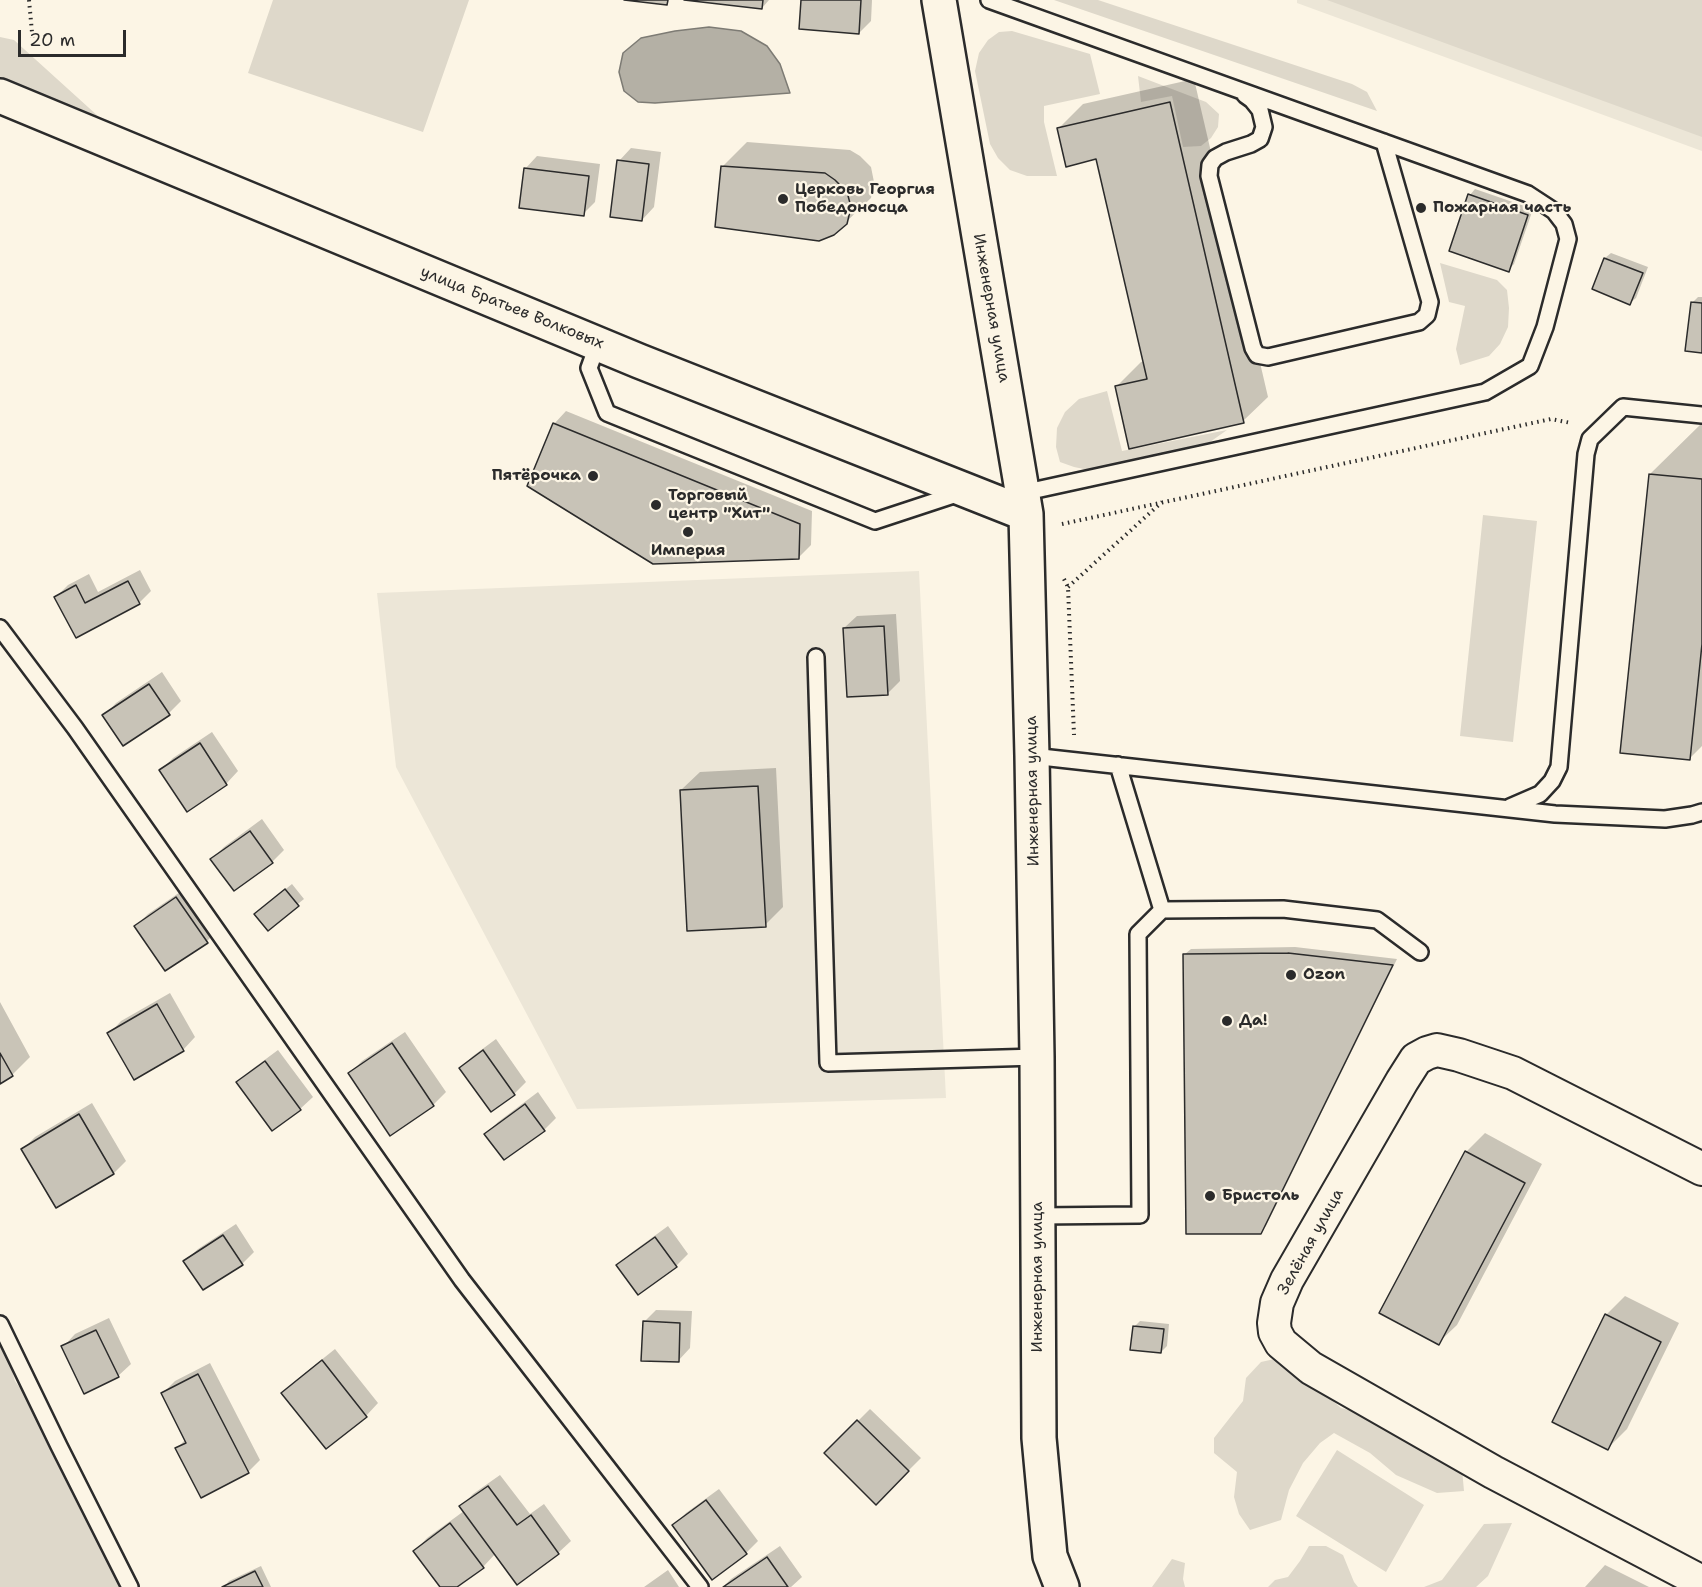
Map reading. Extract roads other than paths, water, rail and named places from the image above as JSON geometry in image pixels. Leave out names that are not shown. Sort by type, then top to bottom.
[{"type":"street","name":"Инженерная улица","points":[[939,0],[1025,513],[1037,1057],[1039,1438],[1050,1556],[1062,1587]]},
{"type":"street","name":"улица Братьев Волковых","points":[[0,96],[598,344],[1025,513]]},
{"type":"street","name":"Зелёная улица","points":[[1702,1169],[1514,1073],[1459,1055],[1437,1050],[1427,1053],[1416,1059],[1287,1280],[1277,1303],[1274,1323],[1275,1332],[1281,1343],[1311,1368],[1493,1472],[1702,1582]]},
{"type":"lane","points":[[989,0],[1528,194],[1554,211],[1564,224],[1568,238],[1545,327],[1530,366],[1485,392],[1025,513]]},
{"type":"lane","points":[[1235,89],[1252,100],[1260,110],[1264,127],[1260,139],[1215,158],[1210,165],[1209,176],[1253,348],[1257,355],[1268,357],[1419,322],[1427,315],[1430,302],[1384,142]]},
{"type":"lane","points":[[598,344],[589,368],[607,412],[875,521],[968,491]]},
{"type":"lane","points":[[1507,808],[1540,794],[1552,781],[1559,767],[1586,454],[1590,439],[1623,407],[1702,415]]},
{"type":"lane","points":[[0,628],[75,728],[462,1280],[700,1587]]},
{"type":"lane","points":[[816,657],[828,1063],[1037,1057]]},
{"type":"lane","points":[[1032,756],[1555,814],[1665,819],[1702,812]]},
{"type":"lane","points":[[1119,765],[1162,910]]},
{"type":"lane","points":[[1038,1216],[1140,1215],[1138,934],[1162,910],[1283,909],[1377,920],[1420,952]]},
{"type":"lane","points":[[0,1324],[130,1587]]},
{"type":"place","name":"Церковь Георгия Победоносца","points":[[783,199]]},
{"type":"place","name":"Пожарная часть","points":[[1421,208]]},
{"type":"place","name":"Пятёрочка","points":[[593,476]]},
{"type":"place","name":"Торговый центр \"Хит\"","points":[[656,505]]},
{"type":"place","name":"Империя","points":[[688,532]]},
{"type":"place","name":"Ozon","points":[[1291,975]]},
{"type":"place","name":"Да!","points":[[1227,1021]]},
{"type":"place","name":"Бристоль","points":[[1210,1196]]}]
